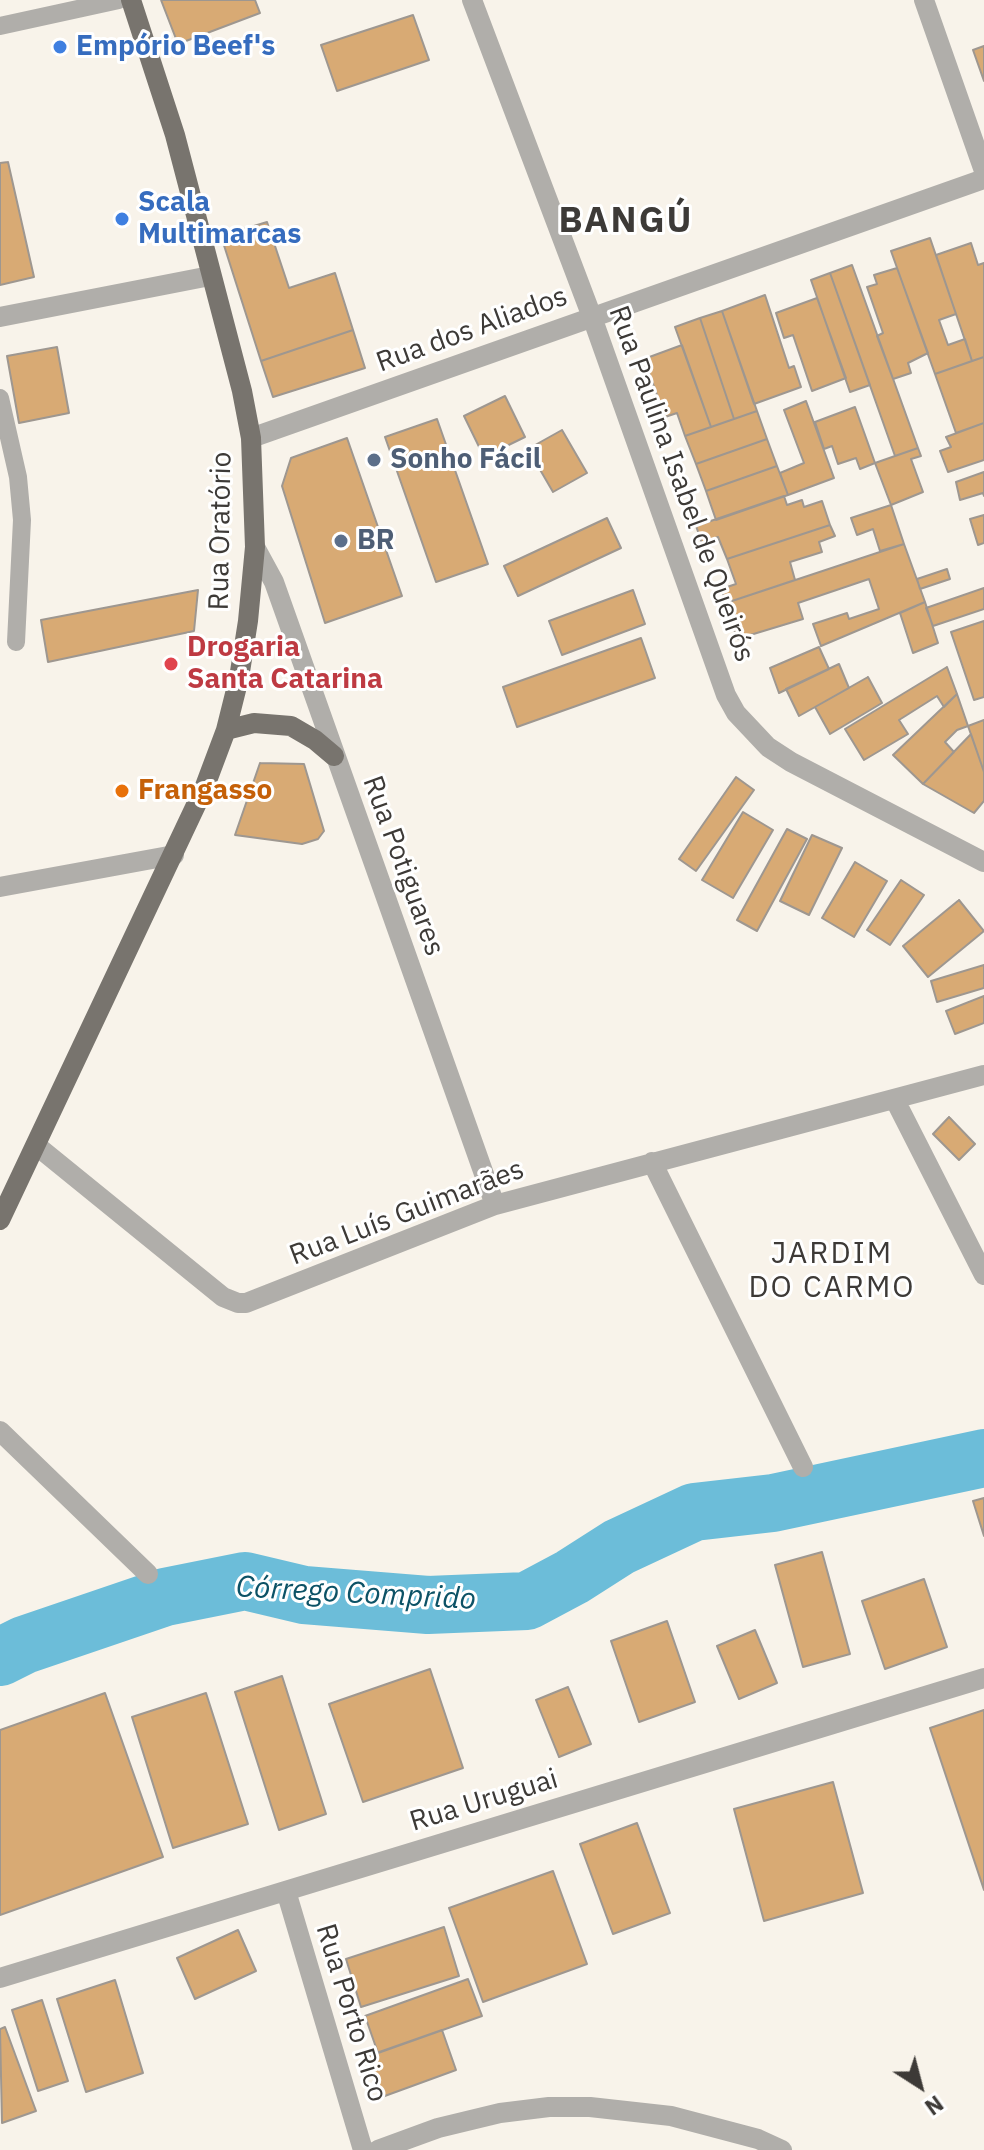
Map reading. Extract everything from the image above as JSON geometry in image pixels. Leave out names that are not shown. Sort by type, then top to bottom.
[{"type":"main road","name":"Rua Oratório","points":[[0,1220],[205,786],[226,730],[239,678],[248,621],[255,547],[251,438],[242,391],[175,135],[131,0]]},
{"type":"main road","points":[[226,730],[254,723],[291,726],[334,756]]},
{"type":"street","name":"Rua Paulina Isabel de Queirós","points":[[472,0],[592,317],[721,680],[736,713],[768,747],[791,762],[984,862]]},
{"type":"street","points":[[924,0],[984,171]]},
{"type":"street","name":"Rua dos Aliados","points":[[251,438],[984,179]]},
{"type":"street","points":[[0,317],[210,276]]},
{"type":"street","name":"Rua Potiguares","points":[[255,547],[274,582],[495,1205]]},
{"type":"street","points":[[0,887],[174,855]]},
{"type":"street","name":"Rua Luís Guimarães","points":[[37,1146],[223,1297],[238,1303],[256,1301],[495,1205],[984,1075]]},
{"type":"street","points":[[895,1100],[984,1275]]},
{"type":"street","points":[[652,1162],[803,1467]]},
{"type":"street","points":[[0,1431],[148,1574]]},
{"type":"street","name":"Rua Uruguai","points":[[0,1978],[984,1678]]},
{"type":"street","name":"Rua Porto Rico","points":[[286,1891],[363,2150]]},
{"type":"street","points":[[378,2150],[438,2128],[500,2113],[549,2107],[590,2107],[671,2116],[758,2139],[782,2150]]},
{"type":"lane","points":[[0,26],[119,0]]},
{"type":"lane","points":[[0,398],[18,477],[22,520],[16,642]]},
{"type":"building","points":[[161,0],[255,0],[260,13],[178,44]]},
{"type":"building","points":[[413,15],[429,60],[337,91],[321,45]]},
{"type":"building","points":[[984,46],[984,81],[973,50]]},
{"type":"building","points":[[8,162],[34,277],[0,285],[0,163]]},
{"type":"building","points":[[267,222],[289,288],[335,273],[353,330],[261,361],[221,236]]},
{"type":"building","points":[[930,238],[956,314],[939,320],[948,345],[965,339],[972,361],[935,374],[891,251]]},
{"type":"building","points":[[971,243],[978,265],[984,263],[984,357],[972,361],[936,255]]},
{"type":"building","points":[[852,265],[918,448],[895,456],[830,273]]},
{"type":"building","points":[[897,268],[928,353],[908,363],[911,373],[893,379],[877,336],[883,333],[867,287],[877,284],[874,275]]},
{"type":"building","points":[[830,273],[870,385],[850,392],[811,280]]},
{"type":"building","points":[[765,295],[789,368],[794,366],[801,387],[754,404],[722,311]]},
{"type":"building","points":[[817,298],[846,378],[812,391],[793,335],[784,338],[776,313]]},
{"type":"building","points":[[722,311],[757,411],[734,419],[700,318]]},
{"type":"building","points":[[700,318],[734,419],[711,427],[675,327]]},
{"type":"building","points":[[353,330],[365,368],[273,397],[261,361]]},
{"type":"building","points":[[682,345],[711,427],[685,436],[677,413],[665,417],[644,359]]},
{"type":"building","points":[[57,347],[69,413],[19,423],[7,356]]},
{"type":"building","points":[[984,357],[984,423],[956,433],[935,374]]},
{"type":"building","points":[[505,396],[525,437],[484,457],[464,416]]},
{"type":"building","points":[[806,401],[834,478],[788,495],[780,473],[804,463],[784,410]]},
{"type":"building","points":[[855,407],[875,463],[860,469],[856,458],[838,464],[832,446],[824,449],[815,422]]},
{"type":"building","points":[[757,411],[767,439],[696,464],[685,436]]},
{"type":"building","points":[[437,419],[488,564],[436,582],[385,437]]},
{"type":"building","points":[[984,423],[984,460],[948,472],[940,451],[951,447],[946,437]]},
{"type":"building","points":[[562,430],[587,473],[553,492],[528,449]]},
{"type":"building","name":"BR","points":[[347,438],[402,596],[325,623],[282,486],[291,458]]},
{"type":"building","points":[[767,439],[777,466],[706,491],[696,464]]},
{"type":"building","points":[[918,448],[921,456],[911,459],[923,492],[891,505],[875,463]]},
{"type":"building","points":[[777,466],[788,495],[716,520],[706,491]]},
{"type":"building","points":[[984,472],[984,496],[983,493],[960,500],[956,482]]},
{"type":"building","points":[[784,496],[787,505],[802,500],[804,507],[822,501],[830,525],[727,559],[718,537],[702,543],[696,526]]},
{"type":"building","points":[[891,505],[904,544],[880,551],[873,529],[857,535],[851,518]]},
{"type":"building","points":[[984,515],[984,543],[978,545],[970,519]]},
{"type":"building","points":[[607,518],[621,548],[518,596],[504,566]]},
{"type":"building","points":[[830,525],[835,536],[819,542],[822,552],[790,562],[795,580],[726,603],[721,589],[736,584],[727,559]]},
{"type":"building","points":[[904,544],[925,602],[821,646],[813,624],[847,613],[849,619],[879,609],[869,579],[798,603],[803,619],[737,639],[726,603]]},
{"type":"building","points":[[947,569],[950,579],[920,589],[917,579]]},
{"type":"building","points":[[984,588],[984,609],[933,626],[926,608]]},
{"type":"building","points":[[198,590],[194,631],[48,662],[41,620]]},
{"type":"building","points":[[633,590],[645,624],[562,655],[549,621]]},
{"type":"building","points":[[925,602],[938,643],[913,653],[900,613]]},
{"type":"building","points":[[984,621],[984,697],[974,700],[951,632]]},
{"type":"building","points":[[641,638],[655,678],[517,727],[503,687]]},
{"type":"building","points":[[819,647],[829,669],[779,693],[770,668]]},
{"type":"building","points":[[839,664],[849,688],[799,716],[786,689]]},
{"type":"building","points":[[947,667],[957,694],[944,707],[937,696],[899,720],[908,734],[864,760],[845,729]]},
{"type":"building","points":[[868,677],[882,703],[830,734],[815,707]]},
{"type":"building","points":[[957,694],[968,726],[957,730],[945,742],[954,752],[923,784],[893,755]]},
{"type":"building","points":[[984,720],[984,769],[983,769],[968,726]]},
{"type":"building","points":[[971,734],[984,772],[984,801],[974,813],[923,784]]},
{"type":"building","points":[[260,763],[304,764],[324,831],[318,839],[302,844],[235,835]]},
{"type":"building","points":[[736,777],[754,790],[696,871],[679,859]]},
{"type":"building","points":[[743,812],[773,830],[733,898],[702,880]]},
{"type":"building","points":[[787,829],[807,839],[757,931],[737,920]]},
{"type":"building","points":[[812,835],[842,848],[809,915],[780,901]]},
{"type":"building","points":[[855,862],[887,881],[854,937],[822,918]]},
{"type":"building","points":[[901,880],[924,895],[890,945],[867,930]]},
{"type":"building","points":[[959,900],[984,931],[928,977],[903,946]]},
{"type":"building","points":[[984,965],[984,988],[937,1002],[931,981]]},
{"type":"building","points":[[984,996],[984,1023],[955,1034],[946,1011]]},
{"type":"building","points":[[949,1117],[975,1144],[959,1160],[933,1134]]},
{"type":"building","points":[[984,1498],[984,1536],[973,1501]]},
{"type":"building","points":[[822,1552],[850,1654],[803,1667],[775,1565]]},
{"type":"building","points":[[924,1579],[947,1647],[885,1669],[862,1601]]},
{"type":"building","points":[[667,1621],[695,1702],[639,1722],[611,1641]]},
{"type":"building","points":[[755,1630],[777,1683],[739,1699],[717,1646]]},
{"type":"building","points":[[430,1669],[463,1768],[363,1802],[329,1704]]},
{"type":"building","points":[[282,1676],[326,1814],[279,1830],[235,1692]]},
{"type":"building","points":[[568,1687],[591,1744],[559,1757],[536,1700]]},
{"type":"building","points":[[105,1693],[163,1857],[0,1915],[0,1730]]},
{"type":"building","points":[[206,1693],[248,1824],[173,1848],[132,1717]]},
{"type":"building","points":[[984,1710],[984,1890],[930,1728]]},
{"type":"building","points":[[833,1782],[863,1893],[764,1921],[734,1809]]},
{"type":"building","points":[[637,1823],[670,1913],[613,1934],[580,1844]]},
{"type":"building","points":[[553,1871],[587,1964],[483,2002],[449,1908]]},
{"type":"building","points":[[444,1927],[459,1976],[361,2007],[346,1959]]},
{"type":"building","points":[[238,1930],[256,1971],[195,1999],[177,1958]]},
{"type":"building","points":[[468,1979],[482,2016],[378,2053],[365,2016]]},
{"type":"building","points":[[115,1980],[143,2073],[86,2092],[57,1999]]},
{"type":"building","points":[[42,2000],[68,2081],[38,2091],[12,2010]]},
{"type":"building","points":[[5,2027],[36,2111],[2,2123],[0,2029]]},
{"type":"building","points":[[442,2030],[456,2070],[382,2097],[368,2056]]},
{"type":"waterway","name":"Córrego Comprido","points":[[0,1657],[24,1645],[165,1597],[245,1581],[304,1595],[428,1605],[527,1601],[619,1547],[694,1512],[773,1503],[984,1458]]},
{"type":"place","name":"Empório Beef's","points":[[60,47]]},
{"type":"place","name":"Scala Multimarcas","points":[[122,219]]},
{"type":"place","name":"Sonho Fácil","points":[[374,460]]},
{"type":"place","name":"BR","points":[[341,541]]},
{"type":"place","name":"Drogaria Santa Catarina","points":[[171,664]]},
{"type":"place","name":"Frangasso","points":[[122,791]]},
{"type":"district","name":"BANGÚ","points":[[626,222]]},
{"type":"district","name":"JARDIM DO CARMO","points":[[832,1271]]}]
